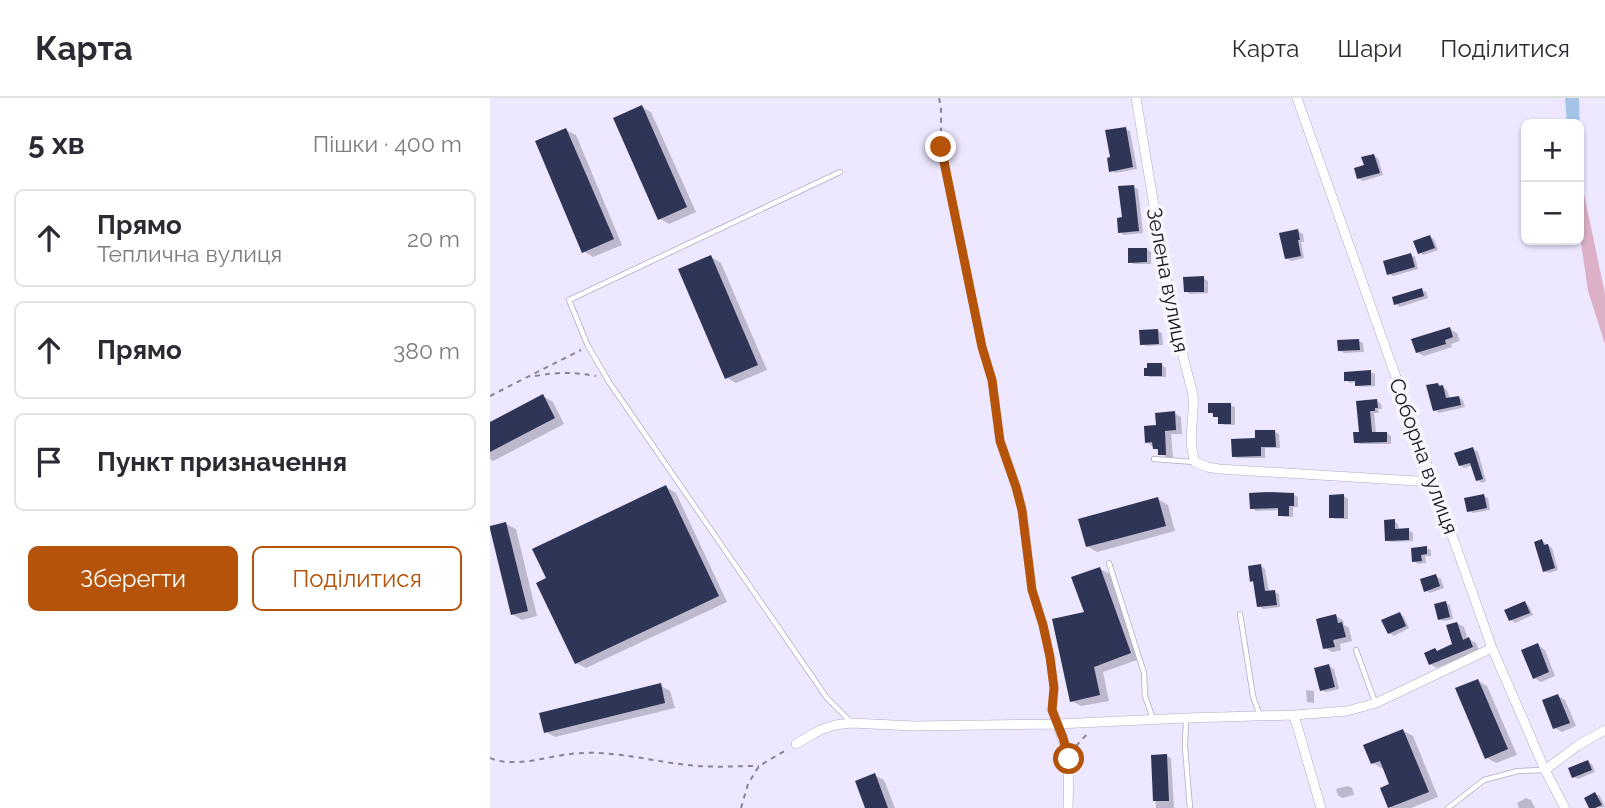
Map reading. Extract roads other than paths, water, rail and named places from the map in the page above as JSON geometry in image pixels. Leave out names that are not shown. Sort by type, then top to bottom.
[{"type":"street","name":"Зелена вулиця","points":[[1136,98],[1172,313],[1193,395],[1190,440],[1195,462]]},
{"type":"street","name":"Соборна вулиця","points":[[1297,98],[1492,648],[1545,770],[1565,808]]},
{"type":"street","points":[[1195,462],[1219,468],[1432,480]]},
{"type":"street","points":[[796,744],[820,730],[851,723],[914,726],[1104,723],[1347,711],[1376,703],[1492,648]]},
{"type":"street","points":[[1294,715],[1321,808]]},
{"type":"street","points":[[1057,724],[1069,759],[1068,808]]},
{"type":"street","points":[[1545,770],[1577,746],[1605,730]]},
{"type":"lane","points":[[840,172],[569,300],[588,346],[609,382],[827,698],[851,723]]},
{"type":"lane","points":[[1154,459],[1195,462]]},
{"type":"lane","points":[[1109,563],[1143,673],[1144,696],[1153,720]]},
{"type":"lane","points":[[1240,614],[1253,696],[1260,716]]},
{"type":"lane","points":[[1356,650],[1376,703]]},
{"type":"lane","points":[[1186,718],[1185,747],[1190,808]]},
{"type":"lane","points":[[1448,808],[1484,780],[1518,771],[1545,770]]},
{"type":"water","points":[[1565,98],[1579,98],[1579,119],[1567,119]]}]
